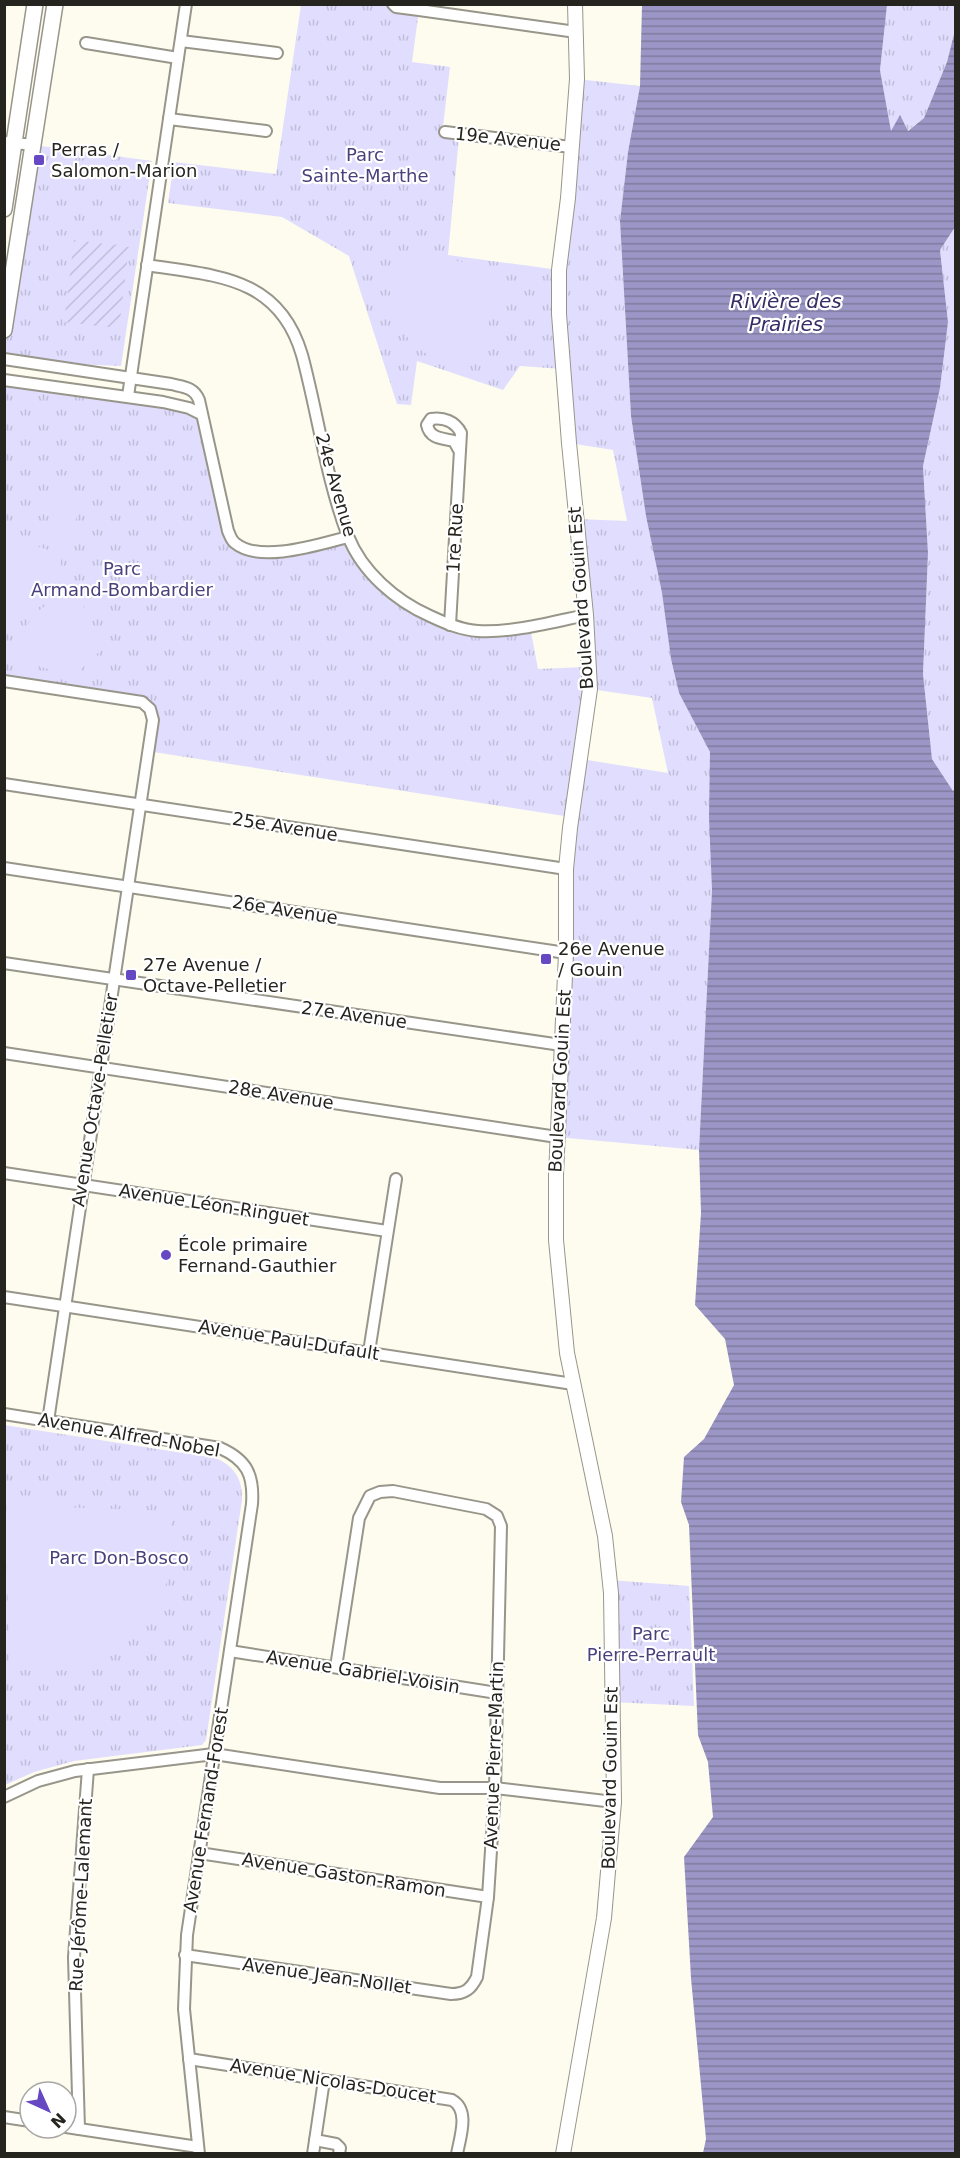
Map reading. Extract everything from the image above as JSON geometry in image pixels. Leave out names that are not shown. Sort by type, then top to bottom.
[{"type":"main road","points":[[4,209],[9,143],[35,4]]},
{"type":"main road","points":[[4,330],[55,4]]},
{"type":"street","points":[[128,396],[186,4]]},
{"type":"street","points":[[393,4],[396,7],[576,32]]},
{"type":"street","name":"Boulevard Gouin Est","points":[[563,2154],[604,1918],[614,1802],[611,1593],[605,1536],[567,1353],[558,1277],[556,1218],[557,1137],[566,953],[566,869],[590,689],[586,615],[559,314],[560,270],[577,79],[575,4]]},
{"type":"street","points":[[181,40],[277,53]]},
{"type":"street","points":[[86,43],[178,58]]},
{"type":"street","points":[[169,119],[266,131]]},
{"type":"street","name":"19e Avenue","points":[[445,132],[572,147]]},
{"type":"street","points":[[9,143],[34,145]]},
{"type":"street","name":"24e Avenue","points":[[147,265],[236,281],[263,296],[287,321],[303,355],[334,489],[348,537],[380,583],[410,607],[450,625],[478,631],[530,627],[586,615]]},
{"type":"street","points":[[4,359],[192,389],[199,400],[232,541],[261,551],[280,553],[348,537]]},
{"type":"street","points":[[4,380],[177,404],[201,414]]},
{"type":"street","name":"1re Rue","points":[[450,625],[459,450]]},
{"type":"street","name":"Avenue Octave-Pelletier","points":[[4,681],[142,702],[150,709],[153,720],[48,1421]]},
{"type":"street","name":"25e Avenue","points":[[4,784],[566,869]]},
{"type":"street","name":"26e Avenue","points":[[4,868],[566,953]]},
{"type":"street","name":"27e Avenue","points":[[4,963],[561,1045]]},
{"type":"street","name":"28e Avenue","points":[[4,1053],[557,1137]]},
{"type":"street","name":"Avenue Léon-Ringuet","points":[[4,1173],[387,1231]]},
{"type":"street","points":[[369,1352],[396,1179]]},
{"type":"street","name":"Avenue Paul-Dufault","points":[[4,1297],[573,1384]]},
{"type":"street","name":"Avenue Alfred-Nobel","points":[[4,1414],[220,1449],[231,1453],[247,1469]]},
{"type":"street","name":"Avenue Fernand-Forest","points":[[199,2150],[184,2009],[185,1955],[252,1504],[252,1480],[247,1469]]},
{"type":"street","name":"Avenue Pierre-Martin","points":[[336,1667],[359,1518],[370,1496],[393,1491],[486,1509],[497,1516],[501,1526],[495,1788],[488,1897],[477,1977],[468,1991]]},
{"type":"street","name":"Avenue Gabriel-Voisin","points":[[230,1651],[497,1692]]},
{"type":"street","points":[[4,1797],[38,1781],[88,1769],[214,1754],[440,1788],[495,1788],[614,1802]]},
{"type":"street","name":"Rue Jérôme-Lalemant","points":[[79,2129],[74,1957],[88,1769]]},
{"type":"street","name":"Avenue Gaston-Ramon","points":[[199,1853],[488,1897]]},
{"type":"street","name":"Avenue Jean-Nollet","points":[[185,1955],[451,1994],[468,1991]]},
{"type":"street","name":"Avenue Nicolas-Doucet","points":[[189,2059],[452,2100],[461,2107],[462,2120],[458,2154]]},
{"type":"street","points":[[313,2154],[324,2080]]},
{"type":"street","points":[[79,2129],[199,2150]]},
{"type":"street","points":[[315,2140],[336,2144],[340,2148],[339,2154]]},
{"type":"green space","points":[[301,5],[393,5],[419,10],[412,62],[450,67],[443,126],[445,132],[459,137],[448,255],[559,270],[577,79],[640,86],[628,152],[620,221],[631,416],[646,516],[662,593],[671,659],[679,693],[710,752],[712,890],[699,1150],[557,1137],[571,817],[147,751],[150,709],[5,681],[4,380],[128,396],[201,414],[233,541],[261,551],[348,537],[363,561],[410,607],[478,631],[530,627],[538,669],[585,667],[576,519],[627,521],[613,450],[569,443],[563,369],[520,366],[503,390],[417,361],[411,405],[397,404],[349,256],[282,217],[168,203],[174,162],[276,174]],"holes":[[[590,689],[652,698],[668,773],[581,759]]]},
{"type":"green space","points":[[887,5],[955,5],[955,30],[947,62],[924,118],[907,131],[891,131],[880,70]]},
{"type":"green space","points":[[34,145],[152,161],[121,366],[19,362],[5,359],[5,330]]},
{"type":"green space","points":[[955,227],[956,787],[953,791],[932,759],[923,674],[928,553],[923,466],[940,388],[948,322],[940,250]]},
{"type":"green space","points":[[74,240],[129,247],[119,328],[64,322]]},
{"type":"green space","points":[[403,253],[496,267],[504,279],[500,306],[491,305],[484,360],[456,363],[443,360],[430,356],[410,340],[395,315],[390,295],[393,276]]},
{"type":"green space","points":[[53,497],[78,499],[74,539],[49,537]]},
{"type":"green space","points":[[8,537],[61,554],[61,567],[54,589],[48,599],[30,612],[5,613],[5,541]]},
{"type":"green space","points":[[72,596],[82,601],[99,652],[74,676],[19,661],[22,637],[32,618],[49,603]]},
{"type":"green space","name":"Parc Don-Bosco","points":[[4,1425],[215,1458],[222,1461],[236,1474],[241,1486],[242,1500],[206,1740],[202,1745],[74,1761],[34,1772],[5,1785]]},
{"type":"green space","points":[[29,1497],[59,1498],[60,1507],[171,1511],[171,1560],[168,1576],[154,1610],[144,1625],[117,1651],[83,1667],[65,1670],[10,1669],[5,1521],[7,1501],[27,1500]]},
{"type":"green space","name":"Parc Pierre-Perrault","points":[[610,1580],[689,1586],[694,1706],[612,1702]]},
{"type":"water","name":"Rivière des Prairies","points":[[642,5],[887,5],[880,70],[891,131],[900,115],[908,131],[924,118],[947,62],[955,30],[955,227],[940,250],[948,322],[940,388],[923,466],[928,553],[923,674],[932,759],[953,791],[956,787],[955,2153],[703,2153],[706,2139],[691,1978],[684,1857],[713,1817],[708,1762],[698,1735],[689,1525],[681,1502],[684,1457],[704,1439],[734,1385],[725,1339],[695,1305],[701,1213],[699,1150],[712,890],[709,818],[710,752],[679,693],[671,659],[662,593],[646,516],[631,416],[620,221],[628,152],[640,86]]},
{"type":"place","name":"Perras / Salomon-Marion","points":[[39,160]]},
{"type":"place","name":"26e Avenue / Gouin","points":[[546,959]]},
{"type":"place","name":"27e Avenue / Octave-Pelletier","points":[[131,975]]},
{"type":"place","name":"École primaire Fernand-Gauthier","points":[[166,1255]]},
{"type":"park label","name":"Parc Sainte-Marthe","points":[[365,165]]},
{"type":"park label","name":"Parc Armand-Bombardier","points":[[122,579]]}]
